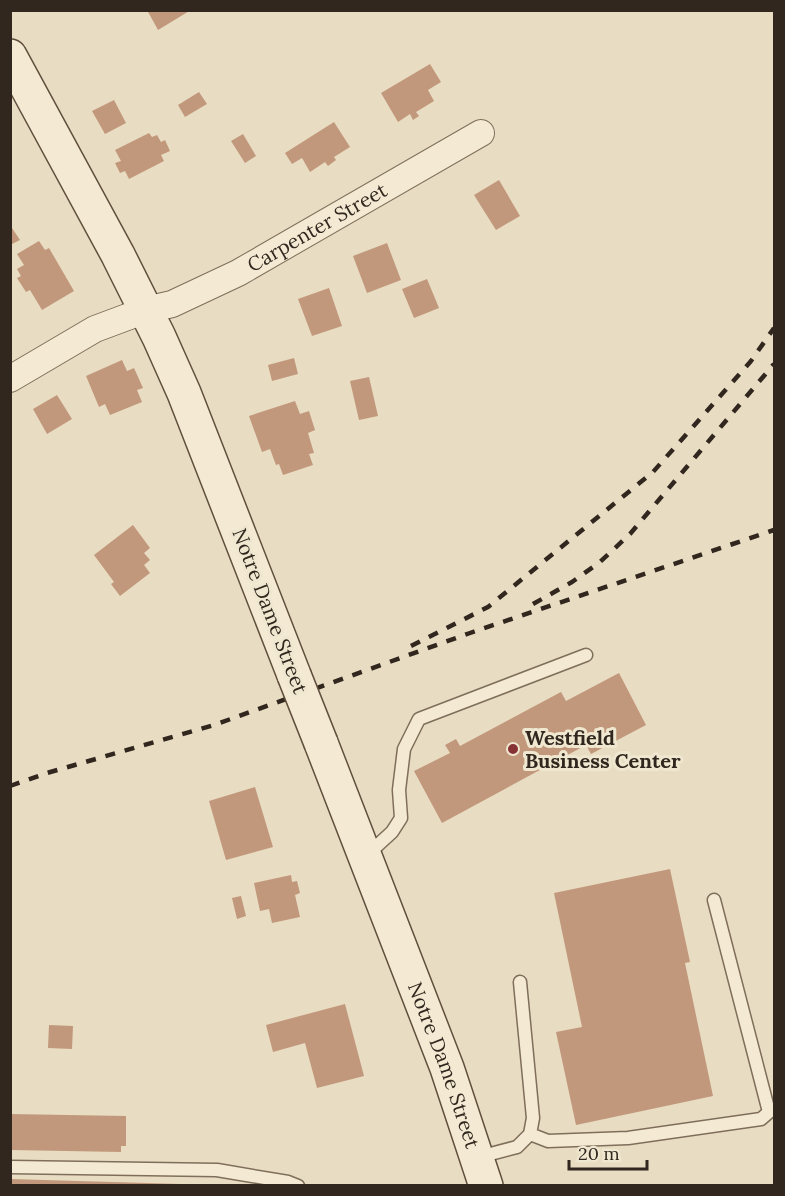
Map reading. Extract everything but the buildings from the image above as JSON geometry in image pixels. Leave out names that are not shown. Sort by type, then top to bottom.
[{"type":"main road","name":"Notre Dame Street","points":[[10,56],[118,255],[184,393],[447,1068],[482,1171]]},
{"type":"street","name":"Carpenter Street","points":[[10,379],[95,329],[146,310],[172,304],[238,273],[481,133]]},
{"type":"lane","points":[[365,857],[392,832],[401,818],[399,790],[404,749],[418,719],[586,655]]},
{"type":"lane","points":[[530,1134],[548,1141],[628,1138],[761,1119],[769,1112],[714,900]]},
{"type":"lane","points":[[482,1171],[517,1147],[530,1134],[533,1118],[520,982]]},
{"type":"lane","points":[[10,1167],[217,1170],[298,1185]]},
{"type":"railway","points":[[411,646],[488,607],[653,472],[751,361],[774,328]]},
{"type":"railway","points":[[533,604],[572,582],[600,562],[630,534],[774,364]]},
{"type":"railway","points":[[10,786],[47,773],[214,725],[470,633],[774,530]]},
{"type":"place","name":"Westfield Business Center","points":[[513,749]]}]
